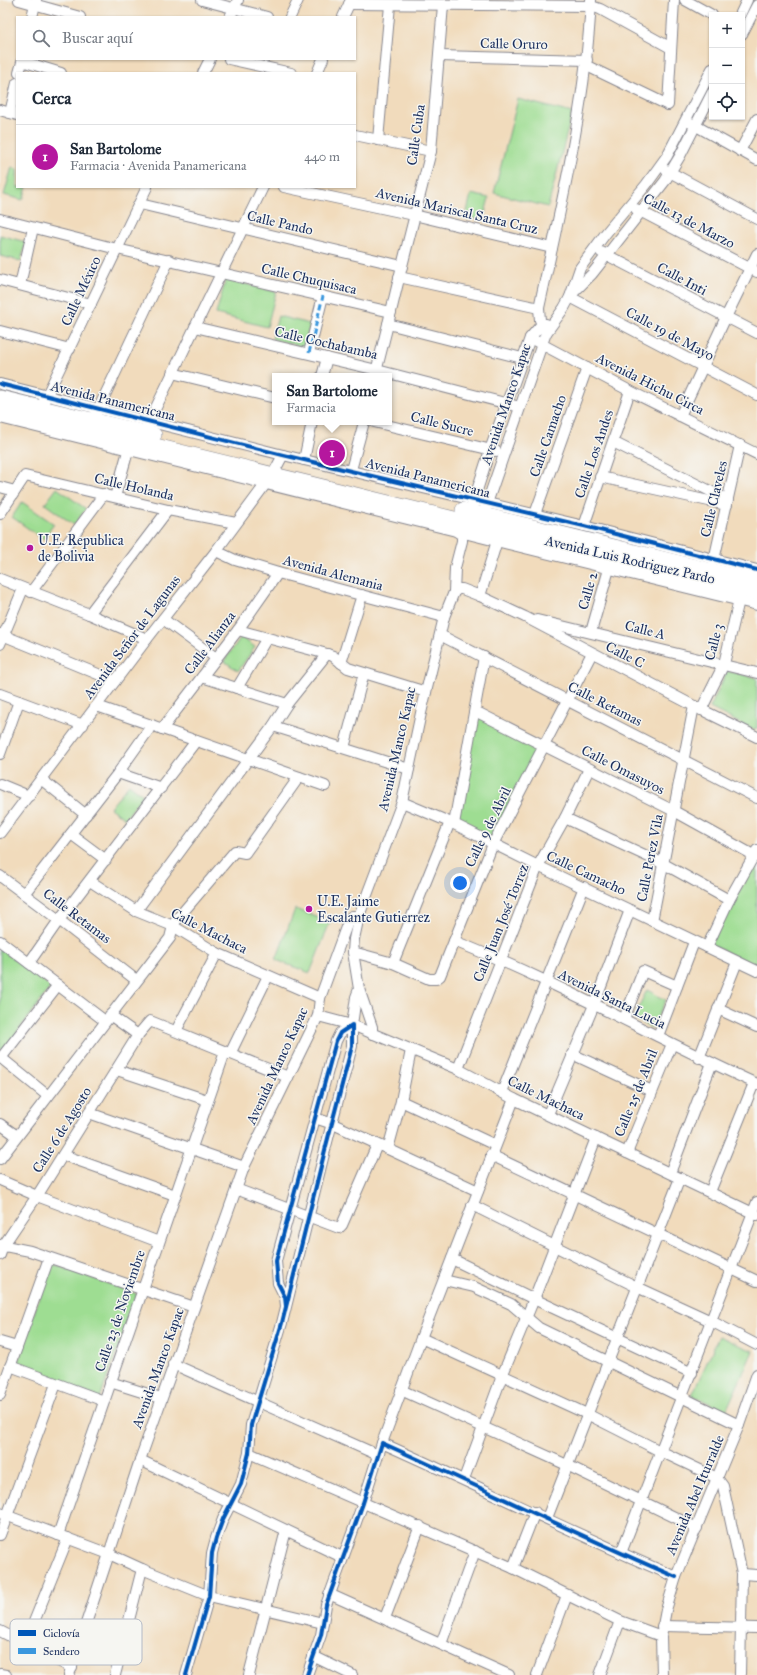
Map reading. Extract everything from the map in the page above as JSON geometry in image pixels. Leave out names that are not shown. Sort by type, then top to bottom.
[{"type":"highway","name":"Avenida Panamericana","points":[[1,412],[43,402],[95,415],[138,436]]},
{"type":"highway","name":"Avenida Panamericana","points":[[1,412],[138,436],[275,470],[757,582]]},
{"type":"highway","name":"Avenida Panamericana","points":[[474,516],[498,536],[610,564],[757,592]]},
{"type":"street","points":[[19,0],[36,2],[77,16]]},
{"type":"street","points":[[202,0],[263,16]]},
{"type":"street","points":[[290,16],[298,0]]},
{"type":"street","points":[[587,63],[668,106],[670,48],[674,0]]},
{"type":"street","points":[[685,0],[709,14]]},
{"type":"street","points":[[741,12],[747,0]]},
{"type":"street","points":[[32,16],[36,2]]},
{"type":"street","points":[[343,16],[350,2],[390,5],[443,5],[489,2],[591,3],[600,10],[670,48]]},
{"type":"street","points":[[544,329],[539,308],[574,147],[587,63],[591,3]]},
{"type":"street","points":[[378,140],[390,5]]},
{"type":"street","name":"Calle Cuba","points":[[402,266],[431,151],[443,5]]},
{"type":"street","points":[[745,28],[757,5]]},
{"type":"street","name":"Calle Oruro","points":[[439,56],[587,63]]},
{"type":"street","points":[[19,72],[22,60],[58,72]]},
{"type":"street","points":[[204,72],[210,60]]},
{"type":"street","points":[[232,60],[262,70],[281,72]]},
{"type":"street","points":[[318,72],[324,60]]},
{"type":"street","points":[[570,297],[580,268],[594,248],[668,156],[709,75]]},
{"type":"street","points":[[6,112],[16,86]]},
{"type":"street","points":[[474,516],[490,450],[530,338],[554,322],[570,297],[592,274],[641,211],[670,172],[709,99]]},
{"type":"street","points":[[740,151],[757,119]]},
{"type":"street","points":[[686,120],[757,160]]},
{"type":"street","points":[[356,135],[431,151]]},
{"type":"street","points":[[660,167],[757,219]]},
{"type":"street","name":"Calle México","points":[[43,402],[70,349],[147,188]]},
{"type":"street","points":[[115,497],[138,436],[172,373],[263,188]]},
{"type":"street","name":"Avenida Mariscal Santa Cruz","points":[[289,188],[414,215],[552,248]]},
{"type":"street","name":"Calle Pando","points":[[140,204],[402,266]]},
{"type":"street","name":"Calle 13 de Marzo","points":[[629,205],[753,270]]},
{"type":"street","name":"Calle Chuquisaca","points":[[0,219],[117,249],[391,312]]},
{"type":"street","points":[[20,285],[33,228]]},
{"type":"street","name":"Calle Inti","points":[[594,248],[757,333]]},
{"type":"street","points":[[680,416],[726,317],[753,270],[757,254]]},
{"type":"street","points":[[95,415],[169,260]]},
{"type":"street","points":[[376,373],[402,266]]},
{"type":"street","points":[[399,277],[539,308]]},
{"type":"street","points":[[0,280],[91,304]]},
{"type":"street","points":[[309,353],[323,296]]},
{"type":"street","name":"Calle 19 de Mayo","points":[[570,297],[757,395]]},
{"type":"street","points":[[388,324],[522,358]]},
{"type":"street","name":"Calle Cochabamba","points":[[195,327],[309,353],[376,373]]},
{"type":"street","name":"Avenida Manco Kapac","points":[[88,1619],[140,1460],[244,1167],[318,1016],[320,998],[349,919],[352,916],[359,916],[402,802],[444,617],[454,592],[455,568],[462,541],[462,535],[474,516],[503,453],[542,344],[544,329]]},
{"type":"street","points":[[0,332],[70,349]]},
{"type":"street","name":"Avenida Hichu Circa","points":[[530,338],[630,391],[757,454]]},
{"type":"street","points":[[323,373],[327,358]]},
{"type":"street","name":"Calle Camacho","points":[[535,514],[587,368]]},
{"type":"street","points":[[172,373],[272,397]]},
{"type":"street","name":"Calle Cochabamba","points":[[392,377],[520,407]]},
{"type":"street","name":"Avenida Panamericana","points":[[0,384],[43,402]]},
{"type":"street","name":"Calle Los Andes","points":[[584,526],[630,391]]},
{"type":"street","points":[[304,460],[311,425]]},
{"type":"street","points":[[351,470],[363,425]]},
{"type":"street","name":"Calle Sucre","points":[[386,425],[503,453]]},
{"type":"street","name":"Avenida Panamericana","points":[[138,436],[275,470],[304,460],[351,470],[474,516],[498,536]]},
{"type":"street","points":[[612,442],[727,503]]},
{"type":"street","name":"Calle Claveles","points":[[714,560],[740,445]]},
{"type":"street","name":"Avenida Señor de Lagunas","points":[[0,834],[147,639],[216,551],[275,470]]},
{"type":"street","name":"Calle Holanda","points":[[15,491],[25,476],[168,510],[236,523]]},
{"type":"street","points":[[600,476],[727,503]]},
{"type":"street","points":[[0,487],[15,491],[0,514]]},
{"type":"street","points":[[104,494],[27,590],[1,638],[115,681]]},
{"type":"street","points":[[89,614],[168,510]]},
{"type":"street","name":"Avenida Panamericana","points":[[474,516],[535,514],[757,570]]},
{"type":"street","points":[[454,592],[462,589],[480,596],[498,536]]},
{"type":"street","name":"Avenida Alemania","points":[[216,551],[248,564],[278,573],[444,617]]},
{"type":"street","name":"Avenida Luis Rodriguez Pardo","points":[[610,564],[757,604]]},
{"type":"street","name":"Calle 2","points":[[591,632],[610,564]]},
{"type":"street","name":"Calle Alianza","points":[[162,729],[238,630],[278,573]]},
{"type":"street","points":[[0,579],[89,614],[147,639]]},
{"type":"street","points":[[341,663],[362,595]]},
{"type":"street","name":"Calle C","points":[[480,596],[525,617],[698,708],[757,737]]},
{"type":"street","name":"Calle 3","points":[[698,708],[724,664],[739,600]]},
{"type":"street","name":"Calle A","points":[[525,617],[757,673]]},
{"type":"street","points":[[163,619],[216,658]]},
{"type":"street","points":[[238,630],[327,654],[333,656],[348,668],[426,692]]},
{"type":"street","name":"Calle Retamas","points":[[440,635],[757,798]]},
{"type":"street","points":[[237,688],[267,638]]},
{"type":"street","name":"Calle 9 de Abril","points":[[353,952],[393,963],[429,979],[436,979],[440,976],[493,844],[592,653]]},
{"type":"street","points":[[136,911],[273,726],[287,704],[327,654]]},
{"type":"street","points":[[393,963],[452,823],[484,657]]},
{"type":"street","points":[[344,748],[364,673]]},
{"type":"street","points":[[202,677],[287,704]]},
{"type":"street","points":[[0,694],[83,725]]},
{"type":"street","points":[[0,754],[19,701]]},
{"type":"street","points":[[97,706],[326,786]]},
{"type":"street","name":"Calle Perez Vila","points":[[652,921],[683,760],[698,708]]},
{"type":"street","name":"Calle Omasuyos","points":[[475,710],[756,854]]},
{"type":"street","points":[[24,894],[118,773],[152,725]]},
{"type":"street","points":[[273,726],[409,769]]},
{"type":"street","points":[[28,963],[196,741]]},
{"type":"street","name":"Calle Juan José Torrez","points":[[458,1069],[538,866],[565,818],[589,769]]},
{"type":"street","points":[[118,773],[161,788]]},
{"type":"street","points":[[0,1159],[136,980],[170,938],[173,926],[177,919],[235,851],[245,853],[299,777]]},
{"type":"street","points":[[41,779],[86,815]]},
{"type":"street","points":[[0,784],[29,796]]},
{"type":"street","name":"Calle Camacho","points":[[402,802],[452,823],[694,942],[757,971]]},
{"type":"street","points":[[565,818],[664,864],[729,900]]},
{"type":"street","points":[[71,834],[106,860]]},
{"type":"street","points":[[707,947],[729,900],[756,854]]},
{"type":"street","name":"Calle Retamas","points":[[0,876],[60,920],[136,980]]},
{"type":"street","name":"Calle Machaca","points":[[90,881],[136,911],[173,926],[217,953],[320,998]]},
{"type":"street","points":[[502,1092],[584,887]]},
{"type":"street","points":[[548,1114],[572,1054],[594,1005],[630,910]]},
{"type":"street","points":[[359,916],[353,952],[359,989],[372,1027],[372,1034]]},
{"type":"street","name":"Avenida Santa Lucia","points":[[454,941],[501,960],[624,1019],[699,1058],[755,1084]]},
{"type":"street","points":[[0,942],[58,986],[138,1035]]},
{"type":"street","points":[[658,1036],[694,942]]},
{"type":"street","points":[[217,953],[176,1031],[288,1077]]},
{"type":"street","points":[[699,1058],[737,962]]},
{"type":"street","points":[[624,1019],[644,971],[677,986]]},
{"type":"street","name":"Calle 23 de Noviembre","points":[[35,1619],[63,1537],[110,1382],[207,1100],[227,1053],[268,976]]},
{"type":"street","points":[[48,1096],[0,1058],[58,986]]},
{"type":"street","points":[[186,1675],[209,1596],[212,1553],[223,1519],[241,1484],[249,1453],[251,1425],[286,1306],[308,1216],[333,1124],[352,1046],[352,1025],[356,997],[359,989]]},
{"type":"street","points":[[718,1009],[757,1027]]},
{"type":"street","name":"Calle Machaca","points":[[318,1016],[352,1025],[458,1069],[514,1099],[755,1214]]},
{"type":"street","name":"Calle 6 de Agosto","points":[[1,1249],[37,1196],[138,1035],[150,1021],[176,1031]]},
{"type":"street","points":[[286,1306],[285,1297],[278,1283],[276,1261],[336,1041],[340,1033],[352,1025]]},
{"type":"street","name":"Calle 25 de Abril","points":[[627,1153],[672,1044]]},
{"type":"street","points":[[388,1149],[401,1101],[411,1050]]},
{"type":"street","points":[[572,1054],[652,1091]]},
{"type":"street","points":[[670,1173],[712,1063]]},
{"type":"street","points":[[117,1070],[207,1100]]},
{"type":"street","points":[[710,1192],[755,1084]]},
{"type":"street","points":[[307,1675],[321,1635],[329,1594],[363,1503],[401,1390],[514,1099]]},
{"type":"street","points":[[401,1101],[574,1194],[757,1281]]},
{"type":"street","points":[[89,1113],[244,1167]]},
{"type":"street","points":[[315,1118],[333,1124],[478,1191]]},
{"type":"street","points":[[0,1124],[16,1136]]},
{"type":"street","points":[[464,1479],[502,1376],[527,1318],[596,1138]]},
{"type":"street","points":[[236,1189],[339,1228],[342,1226],[378,1145]]},
{"type":"street","points":[[63,1155],[175,1195]]},
{"type":"street","points":[[547,1518],[680,1178]]},
{"type":"street","points":[[0,1180],[37,1196],[159,1242]]},
{"type":"street","points":[[621,1553],[711,1321],[755,1214],[757,1202]]},
{"type":"street","points":[[472,1206],[637,1287],[711,1321],[757,1345]]},
{"type":"street","points":[[1,1249],[30,1251],[194,1307]]},
{"type":"street","points":[[0,1396],[49,1258]]},
{"type":"street","points":[[452,1259],[692,1373]]},
{"type":"street","points":[[444,1280],[474,1287],[511,1304],[539,1328],[739,1425]]},
{"type":"street","points":[[421,1338],[587,1414],[717,1478],[723,1486],[742,1574],[740,1675]]},
{"type":"street","points":[[0,1342],[17,1347]]},
{"type":"street","points":[[174,1364],[378,1455]]},
{"type":"street","points":[[10,1366],[104,1401]]},
{"type":"street","name":"Avenida Abel Iturralde","points":[[662,1675],[662,1626],[676,1576],[739,1425],[757,1374]]},
{"type":"street","points":[[110,1382],[162,1398]]},
{"type":"street","points":[[0,1535],[4,1514],[56,1384]]},
{"type":"street","points":[[401,1390],[567,1465],[697,1528]]},
{"type":"street","points":[[382,1443],[464,1479],[621,1553],[676,1576]]},
{"type":"street","points":[[249,1453],[363,1503],[420,1526],[513,1568],[620,1622],[661,1636]]},
{"type":"street","points":[[140,1460],[342,1557]]},
{"type":"street","points":[[513,1568],[535,1512]]},
{"type":"street","points":[[4,1514],[110,1554],[142,1569],[209,1596],[323,1623]]},
{"type":"street","points":[[385,1618],[420,1526]]},
{"type":"street","points":[[249,1675],[286,1530]]},
{"type":"street","points":[[441,1644],[475,1551]]},
{"type":"street","points":[[129,1619],[142,1569]]},
{"type":"street","points":[[742,1574],[757,1575]]},
{"type":"street","points":[[329,1594],[509,1675]]},
{"type":"street","points":[[537,1675],[567,1595]]},
{"type":"street","points":[[600,1675],[620,1622]]},
{"type":"street","points":[[662,1626],[757,1628]]},
{"type":"street","points":[[0,1631],[10,1636]]},
{"type":"street","points":[[313,1656],[352,1675]]},
{"type":"street","points":[[60,1665],[70,1671]]},
{"type":"street","points":[[115,1675],[118,1665]]},
{"type":"street","points":[[0,1674],[6,1675]]},
{"type":"green space","points":[[518,99],[572,113],[548,207],[494,193]]},
{"type":"green space","points":[[12,167],[16,169],[16,188],[27,188],[23,200],[4,195]]},
{"type":"green space","points":[[471,194],[489,198],[483,221],[466,216]]},
{"type":"green space","points":[[0,235],[26,242],[21,261],[0,256]]},
{"type":"green space","points":[[226,279],[276,292],[267,327],[216,314]]},
{"type":"green space","points":[[278,316],[310,324],[304,347],[272,339]]},
{"type":"green space","points":[[57,488],[86,509],[74,525],[45,504]]},
{"type":"green space","points":[[22,502],[54,524],[43,539],[12,517]]},
{"type":"green space","points":[[241,637],[255,647],[238,671],[224,661]]},
{"type":"green space","points":[[727,671],[757,678],[757,729],[753,730],[710,708]]},
{"type":"green space","points":[[476,715],[538,747],[491,838],[457,822]]},
{"type":"green space","points":[[129,784],[143,795],[125,819],[110,808]]},
{"type":"green space","points":[[757,859],[757,967],[710,944]]},
{"type":"green space","points":[[295,909],[330,922],[310,973],[276,960]]},
{"type":"green space","points":[[0,949],[51,987],[3,1051],[0,1048]]},
{"type":"green space","points":[[647,990],[666,1000],[652,1028],[633,1018]]},
{"type":"green space","points":[[50,1263],[137,1294],[100,1398],[17,1367]]},
{"type":"green space","points":[[719,1336],[753,1351],[726,1411],[692,1395]]},
{"type":"marked path","points":[[309,353],[323,296]]},
{"type":"cycle path","points":[[0,384],[283,455],[584,526],[757,570]]},
{"type":"cycle path","points":[[186,1675],[209,1596],[212,1553],[216,1538],[223,1519],[241,1484],[249,1453],[251,1425],[282,1323],[352,1046],[352,1025],[340,1033],[336,1041],[276,1261],[278,1283],[285,1297],[286,1306]]},
{"type":"cycle path","points":[[307,1675],[321,1635],[326,1605],[363,1503],[382,1443],[602,1545],[676,1577]]},
{"type":"place","name":"San Bartolome","points":[[332,453]]},
{"type":"place","name":"U.E. Republica de Bolivia","points":[[30,548]]},
{"type":"place","name":"U.E. Jaime Escalante Gutierrez","points":[[309,909]]}]
